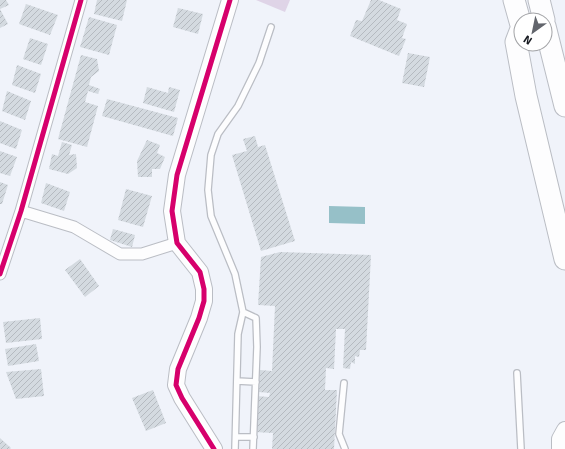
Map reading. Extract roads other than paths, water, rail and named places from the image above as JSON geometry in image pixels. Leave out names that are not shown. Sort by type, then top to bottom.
[{"type":"highway","points":[[514,0],[517,12]]},
{"type":"highway","points":[[538,0],[542,12]]},
{"type":"highway","points":[[518,52],[565,259]]},
{"type":"highway","points":[[528,52],[565,202]]},
{"type":"highway","points":[[552,52],[565,106]]},
{"type":"street","points":[[0,274],[21,211],[81,0]]},
{"type":"street","points":[[214,449],[182,398],[176,385],[178,369],[199,318],[204,300],[204,289],[200,272],[177,243],[172,211],[176,180],[230,0]]},
{"type":"street","points":[[21,211],[74,227],[120,254],[142,254],[177,243]]},
{"type":"street","points":[[560,449],[560,439],[565,430]]},
{"type":"lane","points":[[234,449],[236,437],[238,381],[238,334],[243,312],[235,274],[211,216],[208,190],[210,155],[218,134],[238,106],[259,63],[272,27]]},
{"type":"lane","points":[[243,312],[256,318],[256,382],[253,449]]},
{"type":"lane","points":[[517,373],[521,449]]},
{"type":"lane","points":[[238,381],[256,382]]},
{"type":"lane","points":[[344,383],[339,434],[345,449]]},
{"type":"lane","points":[[236,437],[254,437]]},
{"type":"water","points":[[329,206],[365,207],[365,224],[329,223]]}]
